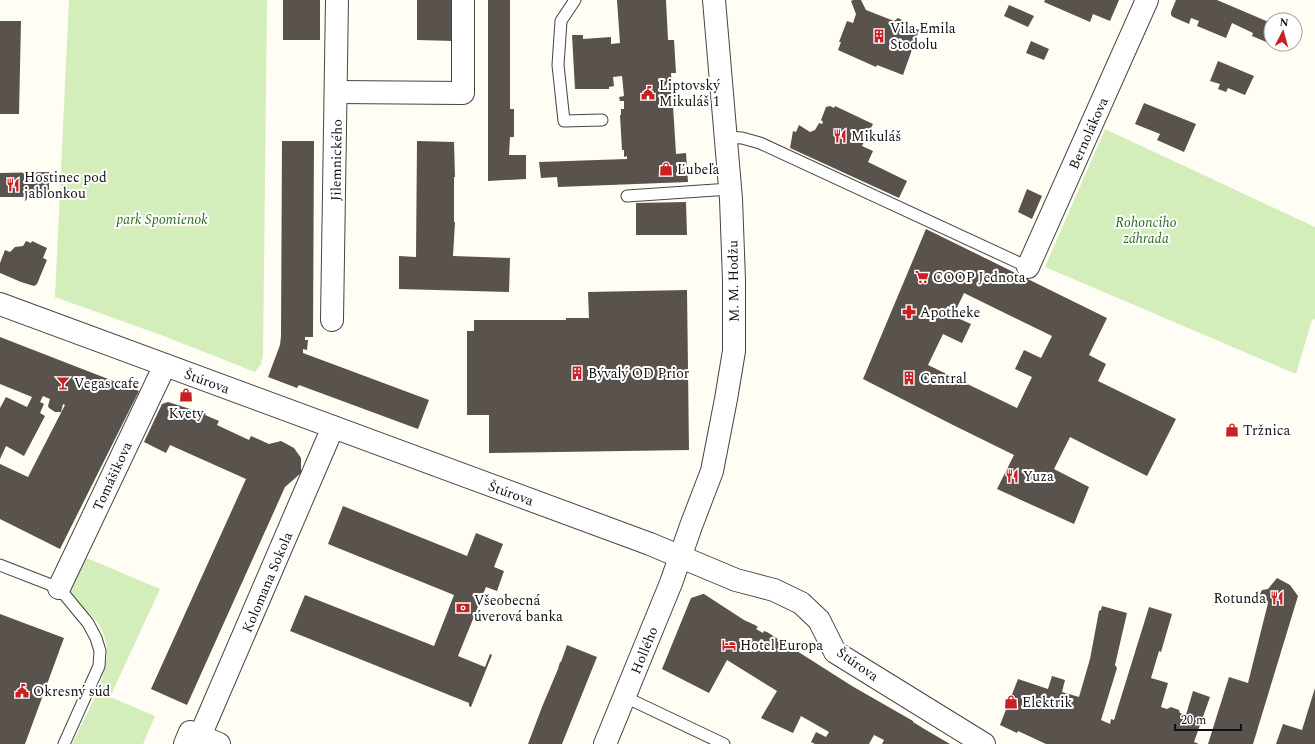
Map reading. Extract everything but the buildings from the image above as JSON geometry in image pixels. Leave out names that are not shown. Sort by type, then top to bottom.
[{"type":"street","name":"Jilemnického","points":[[332,320],[337,92],[337,0]]},
{"type":"street","points":[[337,92],[463,93],[463,0]]},
{"type":"street","name":"M. M. Hodžu","points":[[681,556],[712,471],[734,351],[734,280],[730,189],[714,0]]},
{"type":"street","name":"Bernolákova","points":[[1028,267],[1147,0]]},
{"type":"street","name":"Štúrova","points":[[0,304],[681,556],[736,580],[774,590],[801,603],[819,620],[835,652],[984,744]]},
{"type":"street","name":"Tomášikova","points":[[59,588],[165,365]]},
{"type":"street","name":"Kolomana Sokola","points":[[198,739],[333,427]]},
{"type":"street","name":"Hollého","points":[[605,744],[681,556]]},
{"type":"lane","points":[[575,0],[561,21],[558,65],[564,121],[602,120]]},
{"type":"lane","points":[[725,137],[742,138],[760,143],[1028,267]]},
{"type":"lane","points":[[627,196],[730,189]]},
{"type":"lane","points":[[0,565],[59,588],[88,623],[96,638],[100,651],[99,666],[64,744]]},
{"type":"lane","points":[[625,697],[724,744]]},
{"type":"green space","name":"park Spomienok","points":[[69,0],[267,0],[263,355],[261,364],[255,372],[161,335],[55,297]]},
{"type":"green space","name":"Rohonciho záhrada","points":[[1105,129],[1315,227],[1315,319],[1312,320],[1296,374],[1045,267]]},
{"type":"green space","points":[[82,556],[160,589],[110,697],[155,716],[143,744],[72,744],[98,689],[107,655],[102,630],[97,622],[84,610],[66,598]]},
{"type":"place","name":"Vila Emila Stodolu","points":[[879,36]]},
{"type":"place","name":"Liptovský Mikuláš 1","points":[[648,93]]},
{"type":"place","name":"Mikuláš","points":[[840,136]]},
{"type":"place","name":"Ľubeľa","points":[[666,169]]},
{"type":"place","name":"Hostinec pod jablonkou","points":[[13,185]]},
{"type":"place","name":"COOP Jednota","points":[[922,277]]},
{"type":"place","name":"Apotheke","points":[[909,312]]},
{"type":"place","name":"Bývalý OD Prior","points":[[577,373]]},
{"type":"place","name":"Central","points":[[909,378]]},
{"type":"place","name":"Vegas cafe","points":[[63,383]]},
{"type":"place","name":"Kvety","points":[[186,395]]},
{"type":"place","name":"Tržnica","points":[[1232,430]]},
{"type":"place","name":"Yuza","points":[[1012,476]]},
{"type":"place","name":"Rotunda","points":[[1277,598]]},
{"type":"place","name":"Všeobecná úverová banka","points":[[463,608]]},
{"type":"place","name":"Hotel Europa","points":[[729,645]]},
{"type":"place","name":"Okresný súd","points":[[22,691]]},
{"type":"place","name":"Elektrik","points":[[1011,702]]}]
